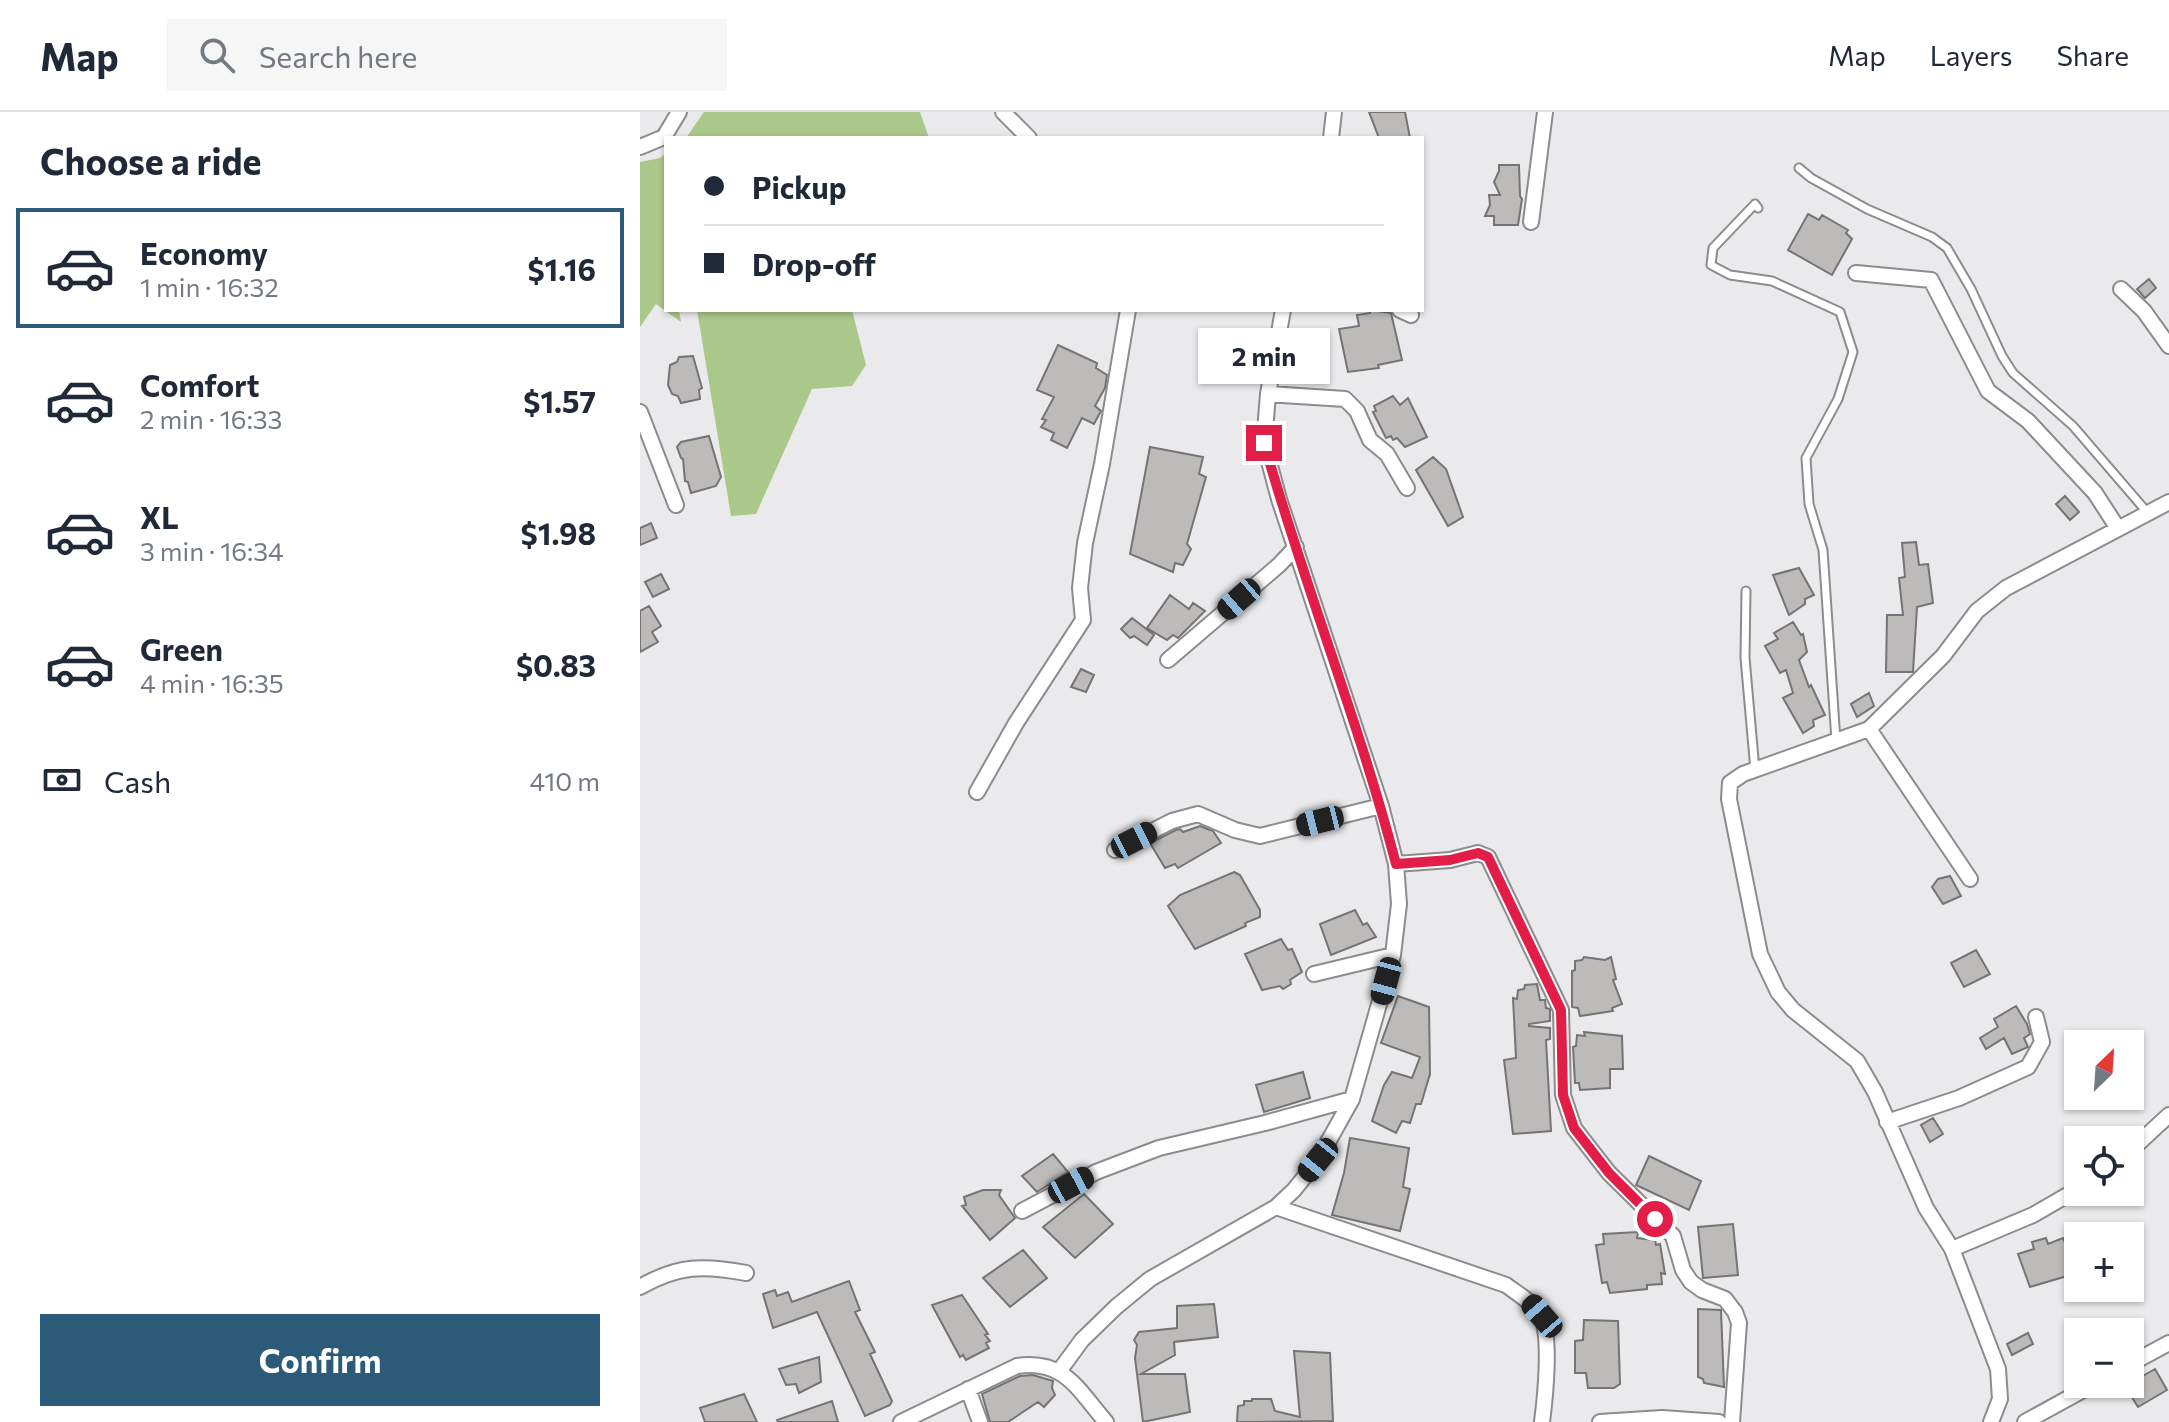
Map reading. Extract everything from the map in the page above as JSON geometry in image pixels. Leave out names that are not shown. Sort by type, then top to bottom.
[{"type":"street","points":[[665,136],[679,112]]},
{"type":"street","points":[[1003,112],[1027,136]]},
{"type":"street","points":[[1331,136],[1334,112]]},
{"type":"street","points":[[1531,222],[1545,112]]},
{"type":"street","points":[[640,147],[664,137]]},
{"type":"street","points":[[1856,273],[1931,280],[1988,391],[2028,421],[2095,493],[2117,527]]},
{"type":"street","points":[[2121,289],[2144,311],[2169,346]]},
{"type":"street","points":[[977,792],[1016,723],[1083,620],[1080,588],[1085,543],[1128,312]]},
{"type":"street","points":[[1060,1370],[1082,1340],[1150,1279],[1276,1207],[1318,1160],[1352,1099],[1393,955],[1399,904],[1396,864],[1381,806],[1264,443],[1281,312]]},
{"type":"street","points":[[1268,394],[1345,399],[1357,411],[1370,440],[1387,454],[1407,488]]},
{"type":"street","points":[[640,412],[676,505]]},
{"type":"street","points":[[1991,1422],[2000,1399],[1998,1369],[1952,1249],[1926,1208],[1857,1061],[1793,1010],[1778,992],[1760,954],[1729,799],[1730,783],[1743,774],[1869,729],[1943,656],[1977,611],[2006,588],[2169,502]]},
{"type":"street","points":[[1168,660],[1296,547]]},
{"type":"street","points":[[1869,729],[1970,879]]},
{"type":"street","points":[[1115,850],[1172,821],[1198,814],[1235,830],[1260,836],[1381,806]]},
{"type":"street","points":[[1396,864],[1450,860],[1478,853],[1488,857],[1561,1010],[1563,1095],[1574,1128],[1609,1173],[1673,1236],[1683,1270],[1691,1282],[1725,1299],[1735,1312],[1739,1323],[1732,1422]]},
{"type":"street","points":[[1314,974],[1393,955]]},
{"type":"street","points":[[1887,1122],[1959,1098],[2028,1067],[2042,1042],[2036,1017]]},
{"type":"street","points":[[1022,1211],[1096,1172],[1159,1148],[1352,1099]]},
{"type":"street","points":[[2144,1138],[2169,1115]]},
{"type":"street","points":[[1952,1249],[2033,1215],[2064,1197]]},
{"type":"street","points":[[1276,1207],[1506,1285],[1530,1302],[1542,1316],[1546,1332],[1546,1394],[1542,1422]]},
{"type":"street","points":[[640,1287],[657,1278],[696,1266],[746,1273]]},
{"type":"street","points":[[2144,1356],[2169,1343]]},
{"type":"street","points":[[901,1422],[1017,1366],[1029,1364],[1060,1370],[1106,1422]]},
{"type":"street","points":[[968,1389],[980,1422]]},
{"type":"street","points":[[2036,1419],[2071,1398]]},
{"type":"street","points":[[1600,1422],[1662,1418],[1719,1422]]},
{"type":"lane","points":[[1799,168],[1867,209],[1932,237],[1947,248],[2013,373],[2073,426],[2147,512]]},
{"type":"lane","points":[[1758,208],[1755,204],[1713,248],[1711,265],[1730,275],[1772,281],[1840,312],[1853,352],[1838,399],[1806,458],[1809,504],[1823,550],[1836,741]]},
{"type":"lane","points":[[1746,591],[1745,658],[1755,770]]},
{"type":"green space","points":[[704,112],[920,112],[928,136],[687,136]]},
{"type":"green space","points":[[664,155],[664,310],[656,304],[640,327],[640,162]]},
{"type":"green space","points":[[667,312],[679,312],[681,322]]},
{"type":"green space","points":[[697,312],[853,312],[866,365],[852,386],[812,389],[756,514],[731,516]]},
{"type":"building","points":[[1369,112],[1405,112],[1410,136],[1378,136]]},
{"type":"building","points":[[1499,165],[1519,165],[1522,199],[1518,225],[1494,225],[1494,216],[1485,216],[1490,205],[1489,195],[1500,195],[1494,182]]},
{"type":"building","points":[[1808,214],[1819,220],[1822,215],[1848,230],[1846,233],[1852,239],[1832,275],[1788,250]]},
{"type":"building","points":[[2149,279],[2156,288],[2145,298],[2137,289]]},
{"type":"building","points":[[1391,313],[1402,360],[1378,365],[1379,368],[1348,372],[1339,329],[1359,326],[1357,315]]},
{"type":"building","points":[[1058,345],[1097,363],[1096,368],[1107,375],[1105,388],[1095,406],[1101,411],[1094,424],[1082,418],[1067,448],[1051,440],[1054,433],[1041,427],[1054,397],[1037,390]]},
{"type":"building","points":[[693,356],[702,388],[699,390],[700,399],[681,403],[668,385],[670,365],[677,362],[679,357]]},
{"type":"building","points":[[1393,396],[1400,405],[1408,398],[1427,437],[1405,447],[1397,438],[1386,438],[1373,412],[1376,411],[1374,406]]},
{"type":"building","points":[[709,436],[721,477],[716,486],[691,493],[677,447],[681,442]]},
{"type":"building","points":[[1150,447],[1203,457],[1199,474],[1206,477],[1187,544],[1191,549],[1183,565],[1175,563],[1173,572],[1130,554]]},
{"type":"building","points":[[1433,457],[1446,469],[1463,517],[1448,526],[1416,470]]},
{"type":"building","points":[[2065,496],[2079,512],[2070,520],[2056,504]]},
{"type":"building","points":[[651,523],[657,538],[640,545],[640,528]]},
{"type":"building","points":[[1916,542],[1919,565],[1928,564],[1933,603],[1917,607],[1913,672],[1886,672],[1887,615],[1903,615],[1899,578],[1905,577],[1902,543]]},
{"type":"building","points":[[1799,568],[1814,595],[1805,599],[1805,604],[1789,615],[1773,575]]},
{"type":"building","points":[[661,574],[669,589],[653,597],[645,582]]},
{"type":"building","points":[[1170,595],[1189,609],[1193,603],[1205,611],[1178,638],[1173,635],[1167,640],[1147,628]]},
{"type":"building","points":[[649,606],[661,626],[652,632],[658,642],[640,652],[640,611]]},
{"type":"building","points":[[1132,618],[1154,635],[1147,645],[1134,636],[1130,638],[1121,629]]},
{"type":"building","points":[[1793,622],[1803,634],[1807,652],[1799,660],[1809,687],[1811,685],[1825,715],[1813,720],[1814,726],[1803,733],[1783,698],[1793,693],[1786,670],[1780,673],[1765,646],[1778,639],[1774,633]]},
{"type":"building","points":[[1081,669],[1094,675],[1086,692],[1071,687]]},
{"type":"building","points":[[1869,693],[1874,706],[1857,717],[1851,704]]},
{"type":"building","points":[[1200,826],[1213,831],[1221,843],[1178,868],[1175,864],[1165,868],[1150,843],[1176,830],[1183,832]]},
{"type":"building","points":[[1234,872],[1240,875],[1260,910],[1260,917],[1195,949],[1168,906],[1180,895]]},
{"type":"building","points":[[1950,876],[1961,896],[1943,904],[1932,887],[1938,879]]},
{"type":"building","points":[[1355,910],[1363,925],[1367,923],[1376,937],[1331,955],[1320,924]]},
{"type":"building","points":[[1281,939],[1288,950],[1292,949],[1302,972],[1283,989],[1280,986],[1262,990],[1245,954]]},
{"type":"building","points":[[1976,950],[1990,974],[1964,987],[1951,963]]},
{"type":"building","points":[[1584,957],[1605,960],[1611,957],[1616,979],[1613,980],[1622,1004],[1612,1008],[1613,1011],[1580,1016],[1578,1008],[1572,1007],[1572,971],[1575,970],[1575,961]]},
{"type":"building","points":[[1537,984],[1540,1000],[1545,1000],[1546,1008],[1550,1009],[1550,1021],[1529,1026],[1550,1028],[1550,1039],[1546,1040],[1551,1131],[1513,1134],[1504,1060],[1516,1058],[1513,998],[1517,999],[1518,990],[1524,989],[1525,985]]},
{"type":"building","points":[[1398,996],[1429,1007],[1430,1074],[1421,1104],[1416,1104],[1410,1123],[1402,1121],[1396,1133],[1372,1121],[1384,1085],[1392,1072],[1412,1078],[1420,1057],[1381,1043]]},
{"type":"building","points":[[2016,1006],[2030,1034],[2024,1038],[2028,1047],[2012,1054],[2004,1038],[1986,1049],[1980,1038],[1998,1027],[1994,1019]]},
{"type":"building","points":[[1584,1032],[1622,1036],[1623,1069],[1610,1069],[1610,1088],[1580,1090],[1579,1083],[1575,1083],[1573,1047],[1576,1046],[1577,1035],[1585,1036]]},
{"type":"building","points":[[1303,1072],[1310,1098],[1264,1112],[1256,1085]]},
{"type":"building","points":[[1933,1118],[1943,1134],[1930,1142],[1921,1125]]},
{"type":"building","points":[[1350,1138],[1409,1148],[1403,1187],[1410,1189],[1400,1231],[1332,1215]]},
{"type":"building","points":[[1053,1154],[1068,1172],[1037,1192],[1022,1176]]},
{"type":"building","points":[[1649,1156],[1701,1181],[1689,1210],[1636,1185]]},
{"type":"building","points":[[983,1190],[1001,1190],[999,1195],[1015,1218],[990,1240],[962,1206],[966,1205],[964,1197]]},
{"type":"building","points":[[1084,1194],[1113,1224],[1075,1258],[1043,1227]]},
{"type":"building","points":[[1733,1224],[1738,1275],[1703,1278],[1698,1227]]},
{"type":"building","points":[[1638,1232],[1637,1238],[1655,1240],[1656,1245],[1660,1244],[1665,1274],[1661,1273],[1662,1284],[1610,1293],[1607,1282],[1602,1283],[1596,1245],[1604,1244],[1603,1234]]},
{"type":"building","points":[[2046,1238],[2048,1244],[2063,1238],[2064,1277],[2030,1287],[2018,1254],[2034,1249],[2032,1242]]},
{"type":"building","points":[[1023,1250],[1047,1278],[1010,1307],[983,1278]]},
{"type":"building","points":[[849,1281],[860,1310],[855,1312],[875,1352],[870,1354],[892,1401],[890,1405],[865,1416],[817,1312],[773,1328],[763,1294],[775,1290],[777,1296],[788,1292],[792,1302]]},
{"type":"building","points":[[962,1295],[990,1341],[986,1343],[989,1348],[966,1360],[963,1355],[960,1357],[932,1305]]},
{"type":"building","points":[[1214,1304],[1218,1337],[1174,1342],[1175,1355],[1141,1374],[1185,1374],[1190,1412],[1143,1422],[1135,1358],[1137,1345],[1134,1340],[1139,1332],[1177,1328],[1177,1306]]},
{"type":"building","points":[[1698,1309],[1721,1310],[1724,1387],[1704,1383],[1698,1377]]},
{"type":"building","points":[[1584,1320],[1618,1321],[1620,1384],[1614,1388],[1588,1388],[1586,1373],[1575,1373],[1575,1341],[1583,1340]]},
{"type":"building","points":[[2028,1333],[2033,1344],[2012,1355],[2007,1344]]},
{"type":"building","points":[[1294,1351],[1330,1353],[1333,1421],[1237,1422],[1238,1406],[1252,1399],[1271,1399],[1275,1411],[1300,1417]]},
{"type":"building","points":[[819,1357],[821,1382],[799,1393],[796,1384],[786,1385],[779,1369]]},
{"type":"building","points":[[2155,1369],[2167,1390],[2138,1407],[2132,1398],[2144,1398],[2144,1375]]},
{"type":"building","points":[[1033,1375],[1053,1381],[1055,1395],[1044,1407],[1038,1402],[1008,1422],[990,1422],[982,1394],[1020,1376]]},
{"type":"building","points":[[744,1394],[757,1422],[705,1422],[700,1408]]},
{"type":"building","points":[[832,1401],[838,1422],[777,1420]]},
{"type":"route","points":[[1264,443],[1279,499],[1381,806],[1396,864],[1450,860],[1478,853],[1488,857],[1561,1010],[1563,1095],[1574,1128],[1609,1173],[1655,1219]]}]
